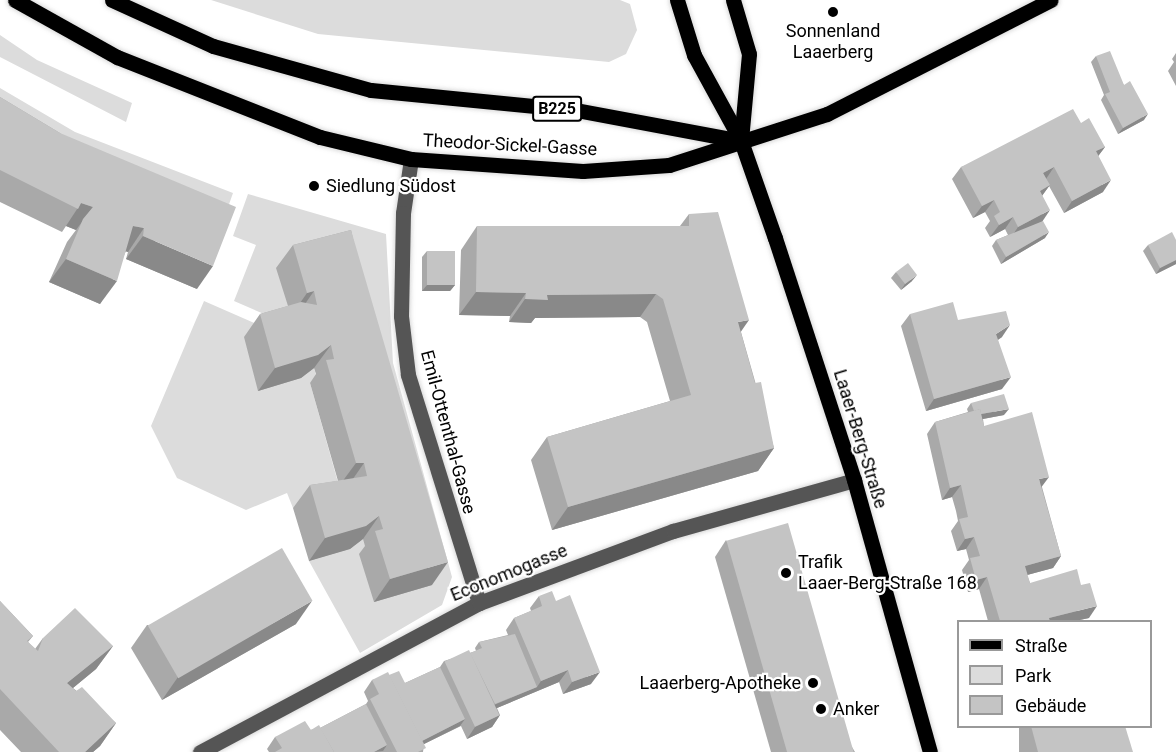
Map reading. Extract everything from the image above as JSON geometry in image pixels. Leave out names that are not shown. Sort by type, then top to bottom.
[{"type":"main road","name":"Theodor-Sickel-Gasse","points":[[15,0],[117,57],[320,136],[411,159],[583,171],[669,165],[741,141]]},
{"type":"main road","name":"Theodor-Sickel-Gasse","points":[[112,0],[213,46],[360,87],[576,110],[741,141]]},
{"type":"main road","name":"Laaer-Berg-Straße","points":[[677,0],[693,55],[741,141],[854,480],[930,752]]},
{"type":"main road","name":"Laaer-Berg-Straße","points":[[734,0],[748,54],[741,141]]},
{"type":"main road","name":"B225","points":[[741,141],[853,103],[1051,0]]},
{"type":"street","name":"Emil-Ottenthal-Gasse","points":[[411,159],[403,213],[401,316],[408,375],[479,603]]},
{"type":"street","name":"Economogasse","points":[[200,752],[479,603],[673,531],[854,480]]},
{"type":"green space","points":[[211,0],[620,0],[630,4],[637,30],[626,54],[609,62],[318,34]]},
{"type":"green space","points":[[0,35],[37,60],[132,103],[126,122],[0,57]]},
{"type":"green space","points":[[0,88],[75,132],[233,193],[220,230],[0,130]]},
{"type":"green space","points":[[248,194],[386,234],[393,363],[452,577],[442,605],[360,653],[309,561],[350,549],[363,539],[431,585],[291,316],[271,317],[234,301],[256,245],[233,236]]},
{"type":"green space","points":[[204,301],[270,330],[314,368],[318,382],[310,383],[339,486],[293,508],[287,493],[246,510],[177,478],[151,426]]},
{"type":"building","points":[[1110,51],[1124,85],[1130,81],[1148,114],[1123,128],[1105,94],[1110,92],[1096,56]]},
{"type":"building","points":[[0,97],[60,133],[236,207],[213,266],[143,236],[144,228],[133,226],[117,281],[66,259],[83,219],[93,207],[81,203],[78,209],[0,170]]},
{"type":"building","points":[[1073,109],[1081,123],[1089,118],[1105,147],[1096,151],[1111,180],[1072,201],[1054,167],[1043,173],[1050,185],[1040,191],[1050,210],[1018,227],[1013,217],[999,225],[994,216],[1000,212],[994,200],[982,206],[961,167]]},
{"type":"building","points":[[718,212],[749,320],[738,322],[755,383],[761,382],[774,448],[568,507],[547,437],[691,395],[663,299],[656,294],[547,295],[548,300],[525,299],[526,293],[476,292],[477,226],[689,226],[689,214]]},
{"type":"building","points":[[1043,221],[1049,232],[1006,257],[996,240]]},
{"type":"building","points":[[351,230],[448,562],[390,579],[375,531],[383,529],[379,516],[366,526],[325,538],[310,485],[367,476],[364,463],[356,463],[326,360],[334,359],[331,345],[318,355],[275,368],[260,314],[301,302],[317,305],[314,291],[307,293],[293,245]]},
{"type":"building","points":[[1172,232],[1176,240],[1176,260],[1160,268],[1148,245]]},
{"type":"building","points":[[427,251],[455,251],[455,285],[427,285]]},
{"type":"building","points":[[908,263],[917,275],[905,284],[896,272]]},
{"type":"building","points":[[953,302],[958,320],[1006,311],[1010,325],[996,334],[1011,377],[934,399],[910,314]]},
{"type":"building","points":[[1004,394],[1009,409],[981,414],[980,409],[974,411],[971,403]]},
{"type":"building","points":[[980,409],[984,426],[1032,412],[1049,477],[1039,479],[1061,556],[1025,566],[1030,583],[1077,569],[1081,585],[1090,583],[1097,606],[1049,618],[1050,620],[1000,620],[987,577],[976,580],[970,558],[980,556],[974,537],[965,539],[959,519],[968,517],[961,485],[950,488],[935,422]]},
{"type":"building","points":[[788,523],[854,752],[787,752],[726,541]]},
{"type":"building","points":[[282,548],[312,601],[178,678],[148,626]]},
{"type":"building","points":[[552,591],[556,601],[570,595],[600,672],[572,682],[568,670],[541,681],[514,618],[542,606],[539,596]]},
{"type":"building","points":[[0,601],[33,636],[27,641],[38,651],[43,638],[75,608],[113,646],[67,683],[76,691],[82,687],[116,723],[85,752],[59,752],[0,689]]},
{"type":"building","points":[[515,634],[537,687],[495,704],[470,653],[482,648],[479,642]]},
{"type":"building","points":[[469,650],[499,715],[475,727],[445,661]]},
{"type":"building","points":[[440,667],[465,719],[422,741],[389,675],[399,671],[405,683]]},
{"type":"building","points":[[388,672],[426,748],[418,752],[397,752],[370,699],[379,694],[372,680]]},
{"type":"building","points":[[366,704],[387,745],[374,752],[334,752],[320,728]]},
{"type":"building","points":[[305,721],[311,730],[319,725],[334,752],[275,752],[282,748],[275,737]]},
{"type":"building","points":[[1032,728],[1126,728],[1133,752],[1038,752]]},
{"type":"place","name":"Sonnenland Laaerberg","points":[[833,12]]},
{"type":"place","name":"Siedlung Südost","points":[[314,186]]},
{"type":"place","name":"Trafik Laaer-Berg-Straße 168","points":[[786,573]]},
{"type":"place","name":"Laaerberg-Apotheke","points":[[813,683]]},
{"type":"place","name":"Anker","points":[[821,709]]}]
